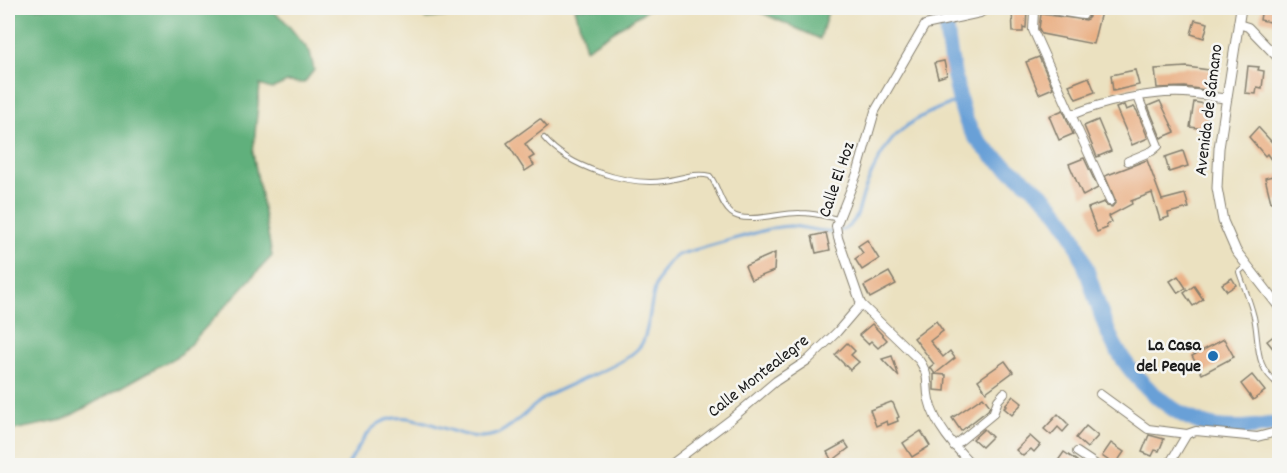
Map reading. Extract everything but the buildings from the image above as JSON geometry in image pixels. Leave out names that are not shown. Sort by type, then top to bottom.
[{"type":"street","name":"Calle El Hoz","points":[[973,465],[946,436],[929,400],[929,382],[919,360],[861,304],[838,238],[837,222],[858,171],[875,111],[925,25],[980,13],[988,8]]},
{"type":"street","points":[[1083,15],[1040,8],[1034,11],[1033,30],[1110,201]]},
{"type":"street","name":"Avenida de Sámano","points":[[1241,8],[1219,148],[1217,188],[1223,221],[1236,251],[1280,308]]},
{"type":"street","points":[[1238,24],[1248,27],[1280,60]]},
{"type":"street","points":[[1071,115],[1092,106],[1138,97],[1185,93],[1227,99]]},
{"type":"street","points":[[1128,161],[1158,146],[1138,97]]},
{"type":"street","name":"Calle Montealegre","points":[[669,465],[730,420],[776,381],[808,360],[837,332],[861,304]]},
{"type":"street","points":[[954,446],[993,414],[998,400],[1004,393]]},
{"type":"street","points":[[1100,394],[1148,429],[1187,434],[1196,431],[1257,437],[1280,431]]},
{"type":"street","points":[[1168,465],[1187,434]]},
{"type":"street","points":[[1077,452],[1098,465]]},
{"type":"lane","points":[[544,138],[557,152],[611,176],[634,181],[662,181],[695,174],[710,177],[715,182],[719,195],[729,212],[738,217],[800,213],[837,222]]},
{"type":"lane","points":[[1247,266],[1239,272],[1249,297],[1256,326],[1257,352],[1264,370],[1280,386]]},
{"type":"green space","points":[[8,8],[269,8],[284,20],[310,52],[314,70],[304,83],[287,82],[271,89],[260,85],[253,153],[272,256],[181,354],[63,420],[8,431]]},
{"type":"green space","points":[[424,8],[510,8],[425,19]]},
{"type":"green space","points":[[575,8],[650,8],[586,49]]},
{"type":"green space","points":[[751,8],[829,8],[820,39]]},
{"type":"waterway","points":[[945,8],[952,66],[962,109],[969,127],[982,146],[1050,202],[1065,222],[1083,260],[1106,327],[1114,344],[1136,376],[1165,403],[1198,422],[1232,428],[1280,423]]},
{"type":"waterway","points":[[347,466],[369,432],[387,420],[403,418],[419,420],[468,436],[484,437],[499,433],[556,391],[611,367],[634,353],[643,342],[660,275],[677,255],[778,227],[791,226],[826,231],[846,228],[856,217],[872,173],[888,144],[910,123],[959,101]]},
{"type":"place","name":"La Casa del Peque","points":[[1213,356]]}]
